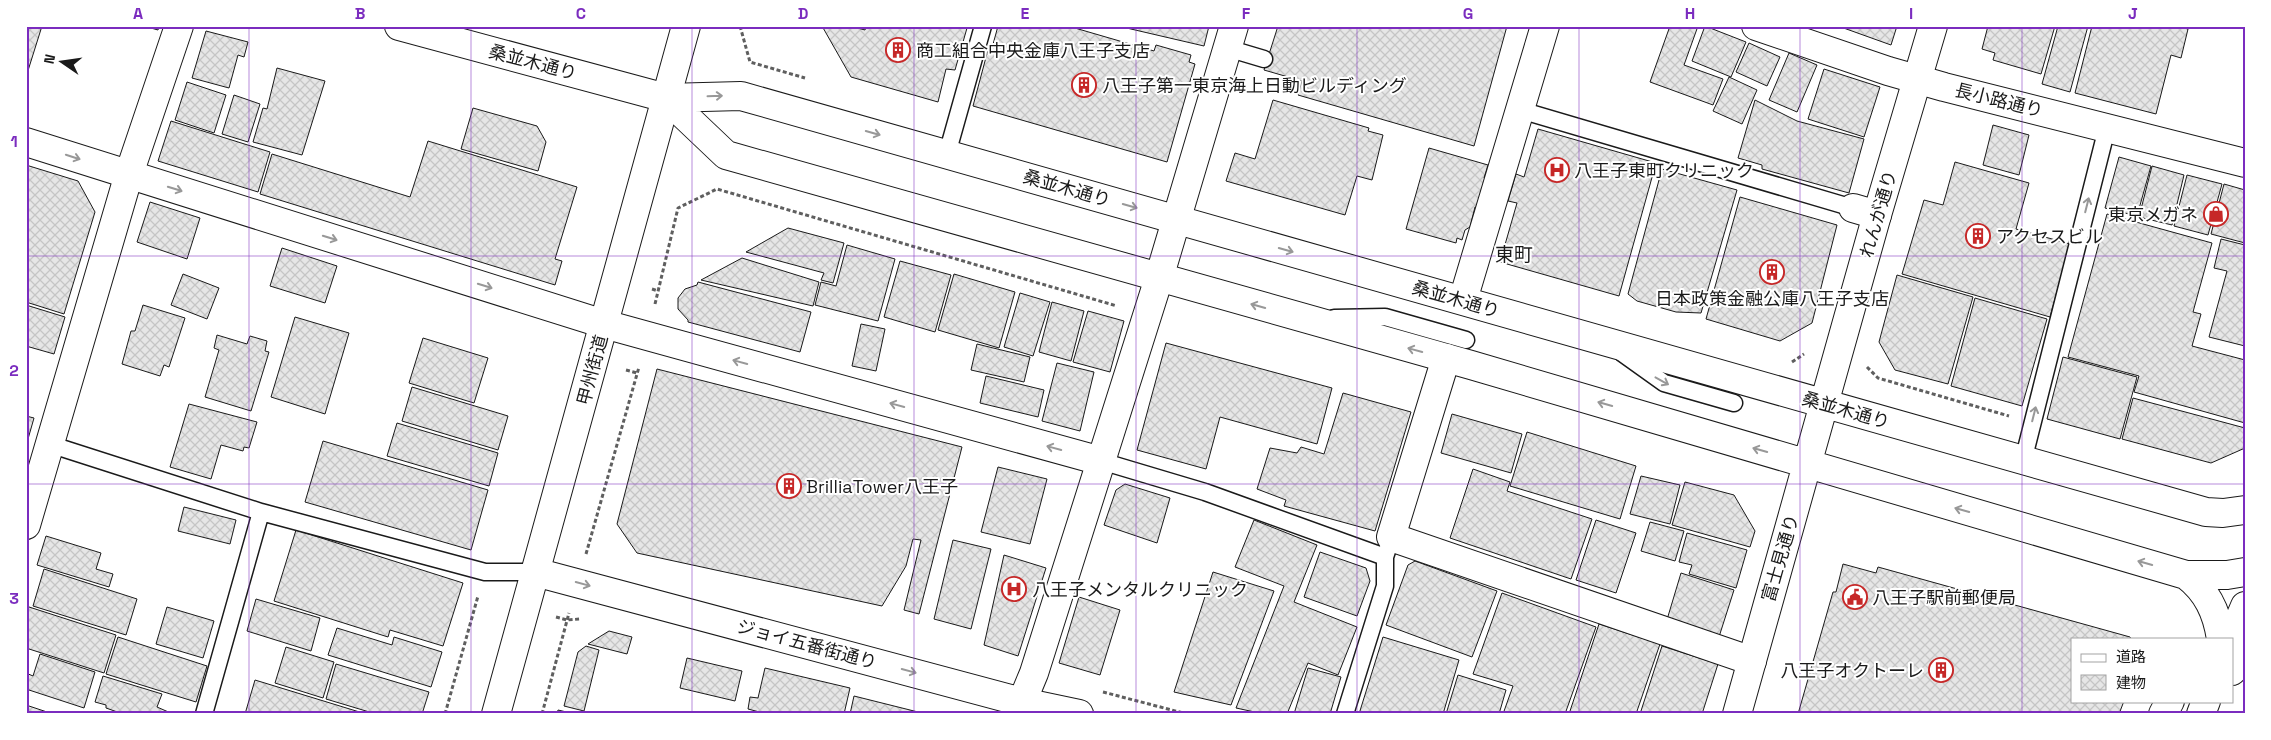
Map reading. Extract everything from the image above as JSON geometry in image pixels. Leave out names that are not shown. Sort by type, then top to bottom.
[{"type":"main road","points":[[26,525],[129,174],[180,26]]},
{"type":"main road","name":"桑並木通り","points":[[399,26],[666,98],[741,96],[2206,512],[2223,513],[2245,510]]},
{"type":"main road","name":"甲州街道","points":[[496,714],[686,26]]},
{"type":"main road","points":[[1463,300],[1545,26]]},
{"type":"main road","name":"長小路通り","points":[[1756,26],[1918,79],[2245,163]]},
{"type":"main road","name":"れんが通り","points":[[1824,403],[1865,212],[1918,79],[1933,26]]},
{"type":"main road","points":[[1019,708],[1034,673],[1101,461],[1230,37]]},
{"type":"main road","name":"桑並木通り","points":[[666,98],[726,154],[1158,278],[1446,358],[2186,574]]},
{"type":"main road","points":[[26,142],[604,324],[1101,461]]},
{"type":"main road","points":[[1446,358],[1388,547],[1752,661]]},
{"type":"main road","name":"富士見通り","points":[[1737,714],[1824,403]]},
{"type":"main road","name":"ジョイ五番街通り","points":[[536,572],[1019,708],[1079,714]]},
{"type":"main road","points":[[2186,574],[2227,575],[2245,572]]},
{"type":"main road","points":[[2186,574],[2202,588],[2211,603],[2218,621],[2236,639]]},
{"type":"main road","points":[[2234,655],[2236,639],[2245,606]]},
{"type":"main road","points":[[2163,714],[2169,702]]},
{"type":"main road","points":[[2201,714],[2206,702]]},
{"type":"lane","points":[[947,154],[983,26]]},
{"type":"lane","points":[[1230,37],[1264,59]]},
{"type":"lane","points":[[1520,110],[1865,212]]},
{"type":"lane","points":[[2023,461],[2107,128]]},
{"type":"lane","points":[[1304,319],[1385,317],[1466,340]]},
{"type":"lane","points":[[1608,342],[1664,383],[1734,404]]},
{"type":"lane","points":[[49,444],[261,512],[484,572],[536,572]]},
{"type":"lane","points":[[1101,461],[1388,547],[1386,586],[1345,714]]},
{"type":"lane","points":[[204,714],[261,512]]},
{"type":"path","points":[[740,26],[750,62]]},
{"type":"path","points":[[655,305],[678,208],[717,189],[1120,307]]},
{"type":"path","points":[[652,289],[658,291]]},
{"type":"path","points":[[584,559],[637,373],[626,370]]},
{"type":"path","points":[[1878,378],[2019,419]]},
{"type":"path","points":[[445,714],[478,598]]},
{"type":"path","points":[[542,714],[568,620],[555,617]]},
{"type":"path","points":[[1095,690],[1187,714]]},
{"type":"building","points":[[26,26],[42,26],[26,77]]},
{"type":"building","points":[[144,26],[159,26],[158,30]]},
{"type":"building","name":"商工組合中央金庫八王子支店","points":[[822,26],[850,26],[865,30],[866,26],[959,26],[967,28],[955,70],[946,69],[938,102],[851,77]]},
{"type":"building","name":"八王子第一東京海上日動ビルディング","points":[[998,26],[1068,26],[1154,51],[1156,45],[1191,55],[1189,62],[1195,64],[1167,162],[973,106],[989,46],[992,48]]},
{"type":"building","points":[[1118,26],[1209,26],[1204,46]]},
{"type":"building","points":[[1278,26],[1507,26],[1474,146],[1298,95],[1302,81],[1264,70]]},
{"type":"building","points":[[1670,26],[1698,26],[1684,65],[1723,79],[1713,105],[1650,82]]},
{"type":"building","points":[[1705,26],[1746,42],[1731,77],[1692,61]]},
{"type":"building","points":[[1838,26],[1897,26],[1891,45]]},
{"type":"building","points":[[1988,26],[2055,26],[2041,74],[1993,60],[1995,53],[1982,49]]},
{"type":"building","points":[[2058,26],[2088,26],[2070,92],[2042,84]]},
{"type":"building","points":[[2092,26],[2176,26],[2188,29],[2181,58],[2171,55],[2156,114],[2075,93]]},
{"type":"building","points":[[206,31],[248,42],[244,57],[238,55],[229,88],[192,78]]},
{"type":"building","points":[[1749,43],[1780,57],[1767,86],[1736,72]]},
{"type":"building","points":[[1789,53],[1817,65],[1797,112],[1769,100]]},
{"type":"building","points":[[277,68],[325,81],[302,155],[253,142],[263,108],[267,109]]},
{"type":"building","points":[[1824,69],[1880,87],[1864,137],[1808,119]]},
{"type":"building","points":[[1729,77],[1757,90],[1742,124],[1713,111]]},
{"type":"building","points":[[187,82],[226,95],[214,133],[175,120]]},
{"type":"building","points":[[234,95],[260,104],[248,142],[222,134]]},
{"type":"building","points":[[1273,100],[1369,128],[1368,131],[1383,135],[1372,180],[1357,176],[1345,215],[1226,181],[1235,153],[1255,159]]},
{"type":"building","points":[[1755,100],[1797,121],[1864,139],[1849,193],[1762,169],[1762,165],[1738,158]]},
{"type":"building","points":[[473,108],[537,126],[546,142],[538,171],[461,149]]},
{"type":"building","points":[[171,121],[270,152],[258,192],[158,161]]},
{"type":"building","points":[[1993,125],[2029,135],[2019,175],[1983,165]]},
{"type":"building","points":[[1538,129],[1656,163],[1619,296],[1500,262],[1517,203],[1508,201],[1516,174],[1524,177]]},
{"type":"building","points":[[428,141],[577,187],[555,259],[562,261],[555,285],[260,194],[272,154],[410,197]]},
{"type":"building","points":[[1429,148],[1488,165],[1484,178],[1487,179],[1478,208],[1475,207],[1470,227],[1465,230],[1462,240],[1457,238],[1456,243],[1406,229]]},
{"type":"building","points":[[2119,157],[2151,166],[2137,216],[2105,208]]},
{"type":"building","name":"アクセスビル","points":[[1955,162],[2029,183],[2016,229],[2070,244],[2050,317],[1902,274],[1924,200],[1943,205]]},
{"type":"building","points":[[26,165],[78,181],[95,212],[64,314],[26,302]]},
{"type":"building","points":[[2152,166],[2184,175],[2172,225],[2139,217]]},
{"type":"building","points":[[1662,169],[1737,190],[1701,313],[1676,312],[1637,301],[1628,294]]},
{"type":"building","points":[[2187,175],[2222,184],[2208,235],[2174,226]]},
{"type":"building","points":[[2224,184],[2245,190],[2245,243],[2211,234]]},
{"type":"building","name":"日本政策金融公庫八王子支店","points":[[1740,197],[1837,225],[1812,323],[1780,341],[1706,319]]},
{"type":"building","points":[[150,202],[200,218],[187,259],[137,242]]},
{"type":"building","points":[[2107,214],[2212,243],[2193,312],[2201,314],[2192,346],[2245,360],[2245,423],[2134,392],[2139,376],[2068,357]]},
{"type":"building","points":[[788,228],[844,243],[833,283],[821,280],[824,273],[746,252]]},
{"type":"building","points":[[2221,239],[2245,245],[2245,346],[2209,337],[2227,271],[2214,268]]},
{"type":"building","points":[[847,245],[895,259],[878,321],[815,305],[821,282],[836,286]]},
{"type":"building","points":[[282,248],[337,266],[325,303],[270,286]]},
{"type":"building","points":[[742,258],[819,282],[813,306],[701,280]]},
{"type":"building","points":[[900,261],[951,275],[935,332],[884,317]]},
{"type":"building","points":[[183,274],[219,288],[207,319],[171,305]]},
{"type":"building","points":[[954,274],[1015,292],[999,348],[938,330]]},
{"type":"building","points":[[1897,275],[1973,297],[1948,384],[1895,370],[1879,342]]},
{"type":"building","points":[[698,282],[811,312],[800,352],[688,322],[678,309],[678,298],[685,289],[697,285]]},
{"type":"building","points":[[1020,293],[1050,302],[1033,356],[1004,347]]},
{"type":"building","points":[[1975,298],[2047,319],[2022,406],[1951,386]]},
{"type":"building","points":[[1052,302],[1084,311],[1071,361],[1039,352]]},
{"type":"building","points":[[26,305],[65,317],[54,354],[26,346]]},
{"type":"building","points":[[143,305],[185,318],[169,367],[164,365],[160,376],[122,364],[131,331],[135,331]]},
{"type":"building","points":[[1088,311],[1124,321],[1110,372],[1073,362]]},
{"type":"building","points":[[295,317],[349,333],[325,414],[271,397]]},
{"type":"building","points":[[861,324],[885,329],[876,371],[852,366]]},
{"type":"building","points":[[217,335],[247,344],[250,336],[267,341],[265,351],[269,352],[251,411],[205,397],[219,350],[214,348]]},
{"type":"building","points":[[423,338],[488,358],[474,403],[409,383]]},
{"type":"building","points":[[1166,343],[1332,388],[1317,444],[1220,417],[1206,469],[1137,450]]},
{"type":"building","points":[[977,344],[1030,357],[1024,382],[971,370]]},
{"type":"building","points":[[2063,357],[2137,377],[2120,439],[2047,419]]},
{"type":"building","points":[[1057,363],[1094,372],[1080,431],[1042,421]]},
{"type":"building","name":"BrilliaTower八王子","points":[[657,369],[962,447],[919,614],[904,610],[921,540],[913,539],[906,566],[882,606],[637,553],[617,524]]},
{"type":"building","points":[[986,376],[1044,390],[1038,417],[980,403]]},
{"type":"building","points":[[412,387],[508,416],[498,450],[402,421]]},
{"type":"building","points":[[1343,393],[1411,412],[1375,531],[1284,506],[1286,500],[1257,489],[1270,448],[1297,453],[1301,447],[1324,454]]},
{"type":"building","points":[[2133,398],[2245,428],[2245,448],[2211,463],[2122,439]]},
{"type":"building","points":[[189,404],[257,422],[249,448],[244,447],[243,451],[221,445],[211,479],[170,467]]},
{"type":"building","points":[[1452,414],[1522,434],[1511,473],[1441,453]]},
{"type":"building","points":[[26,416],[34,418],[26,446]]},
{"type":"building","points":[[397,423],[498,453],[489,486],[387,456]]},
{"type":"building","points":[[1527,432],[1636,466],[1620,519],[1510,486]]},
{"type":"building","points":[[323,441],[488,490],[471,550],[305,502]]},
{"type":"building","points":[[998,467],[1047,479],[1030,544],[981,532]]},
{"type":"building","points":[[1473,469],[1510,482],[1507,491],[1592,519],[1571,579],[1450,538]]},
{"type":"building","points":[[1641,476],[1680,485],[1670,524],[1630,514]]},
{"type":"building","points":[[1685,482],[1734,495],[1755,531],[1750,547],[1672,525]]},
{"type":"building","points":[[1125,484],[1170,498],[1157,543],[1104,525],[1116,490]]},
{"type":"building","points":[[184,507],[236,520],[230,544],[178,531]]},
{"type":"building","points":[[1254,520],[1317,545],[1294,602],[1357,627],[1338,675],[1308,663],[1287,714],[1264,714],[1236,708],[1284,586],[1235,567]]},
{"type":"building","points":[[1596,520],[1636,533],[1616,593],[1576,580]]},
{"type":"building","points":[[1650,522],[1684,531],[1675,561],[1641,551]]},
{"type":"building","points":[[296,530],[463,583],[443,646],[390,630],[388,637],[274,601]]},
{"type":"building","points":[[1687,533],[1747,550],[1736,588],[1689,574],[1692,565],[1679,562]]},
{"type":"building","points":[[46,536],[101,553],[96,569],[113,574],[109,587],[37,565]]},
{"type":"building","points":[[953,540],[991,549],[971,629],[934,619]]},
{"type":"building","points":[[1320,552],[1366,568],[1370,581],[1357,616],[1304,597]]},
{"type":"building","points":[[1004,555],[1046,568],[1018,656],[984,645]]},
{"type":"building","points":[[1415,561],[1497,591],[1472,657],[1386,625],[1408,565]]},
{"type":"building","name":"八王子オクトーレ","points":[[1843,564],[1876,573],[1878,567],[2130,637],[2071,638],[2071,702],[2124,702],[2119,714],[1798,714],[1833,592],[1836,592]]},
{"type":"building","points":[[44,569],[137,599],[126,635],[33,606]]},
{"type":"building","points":[[1213,572],[1274,591],[1231,705],[1174,692]]},
{"type":"building","points":[[1681,573],[1734,590],[1718,640],[1666,623]]},
{"type":"building","points":[[1502,593],[1596,627],[1565,714],[1503,714],[1513,686],[1473,674]]},
{"type":"building","points":[[1079,597],[1120,610],[1100,675],[1059,663]]},
{"type":"building","points":[[256,599],[320,618],[311,651],[247,631]]},
{"type":"building","points":[[26,606],[116,635],[104,673],[26,648]]},
{"type":"building","points":[[167,607],[214,621],[203,658],[156,644]]},
{"type":"building","points":[[1599,624],[1660,644],[1636,714],[1569,714]]},
{"type":"building","points":[[337,628],[392,645],[394,637],[442,652],[431,687],[328,655]]},
{"type":"building","points":[[609,631],[632,637],[627,654],[588,644]]},
{"type":"building","points":[[118,637],[207,666],[196,702],[106,674]]},
{"type":"building","points":[[1383,637],[1459,660],[1443,714],[1359,714]]},
{"type":"building","points":[[586,646],[599,650],[584,711],[564,706],[578,652]]},
{"type":"building","points":[[1662,646],[1718,664],[1702,714],[1640,714]]},
{"type":"building","points":[[286,647],[334,662],[323,698],[275,683]]},
{"type":"building","points":[[40,654],[95,672],[84,708],[26,689],[26,673],[33,676]]},
{"type":"building","points":[[687,658],[742,671],[735,701],[680,688]]},
{"type":"building","points":[[336,664],[429,692],[422,714],[376,714],[326,699]]},
{"type":"building","points":[[765,668],[850,688],[844,714],[767,714],[748,709],[750,697],[758,698]]},
{"type":"building","points":[[1308,668],[1341,677],[1330,714],[1294,714]]},
{"type":"building","points":[[1458,675],[1506,690],[1499,714],[1446,714]]},
{"type":"building","points":[[103,676],[162,694],[157,707],[173,714],[123,714],[106,708],[106,705],[95,702]]},
{"type":"building","points":[[255,680],[366,714],[245,714]]},
{"type":"building","points":[[854,696],[926,714],[850,714]]},
{"type":"building","points":[[26,705],[53,714],[26,714]]},
{"type":"building","points":[[558,710],[575,714],[557,714]]},
{"type":"place","name":"商工組合中央金庫八王子支店","points":[[898,50]]},
{"type":"place","name":"八王子第一東京海上日動ビルディング","points":[[1084,85]]},
{"type":"place","name":"八王子東町クリニック","points":[[1557,170]]},
{"type":"place","name":"東京メガネ","points":[[2216,214]]},
{"type":"place","name":"アクセスビル","points":[[1978,236]]},
{"type":"place","name":"日本政策金融公庫八王子支店","points":[[1772,272]]},
{"type":"place","name":"BrilliaTower八王子","points":[[789,486]]},
{"type":"place","name":"八王子メンタルクリニック","points":[[1014,589]]},
{"type":"place","name":"八王子駅前郵便局","points":[[1855,597]]},
{"type":"place","name":"八王子オクトーレ","points":[[1941,670]]},
{"type":"district","name":"東町","points":[[1514,254]]}]
